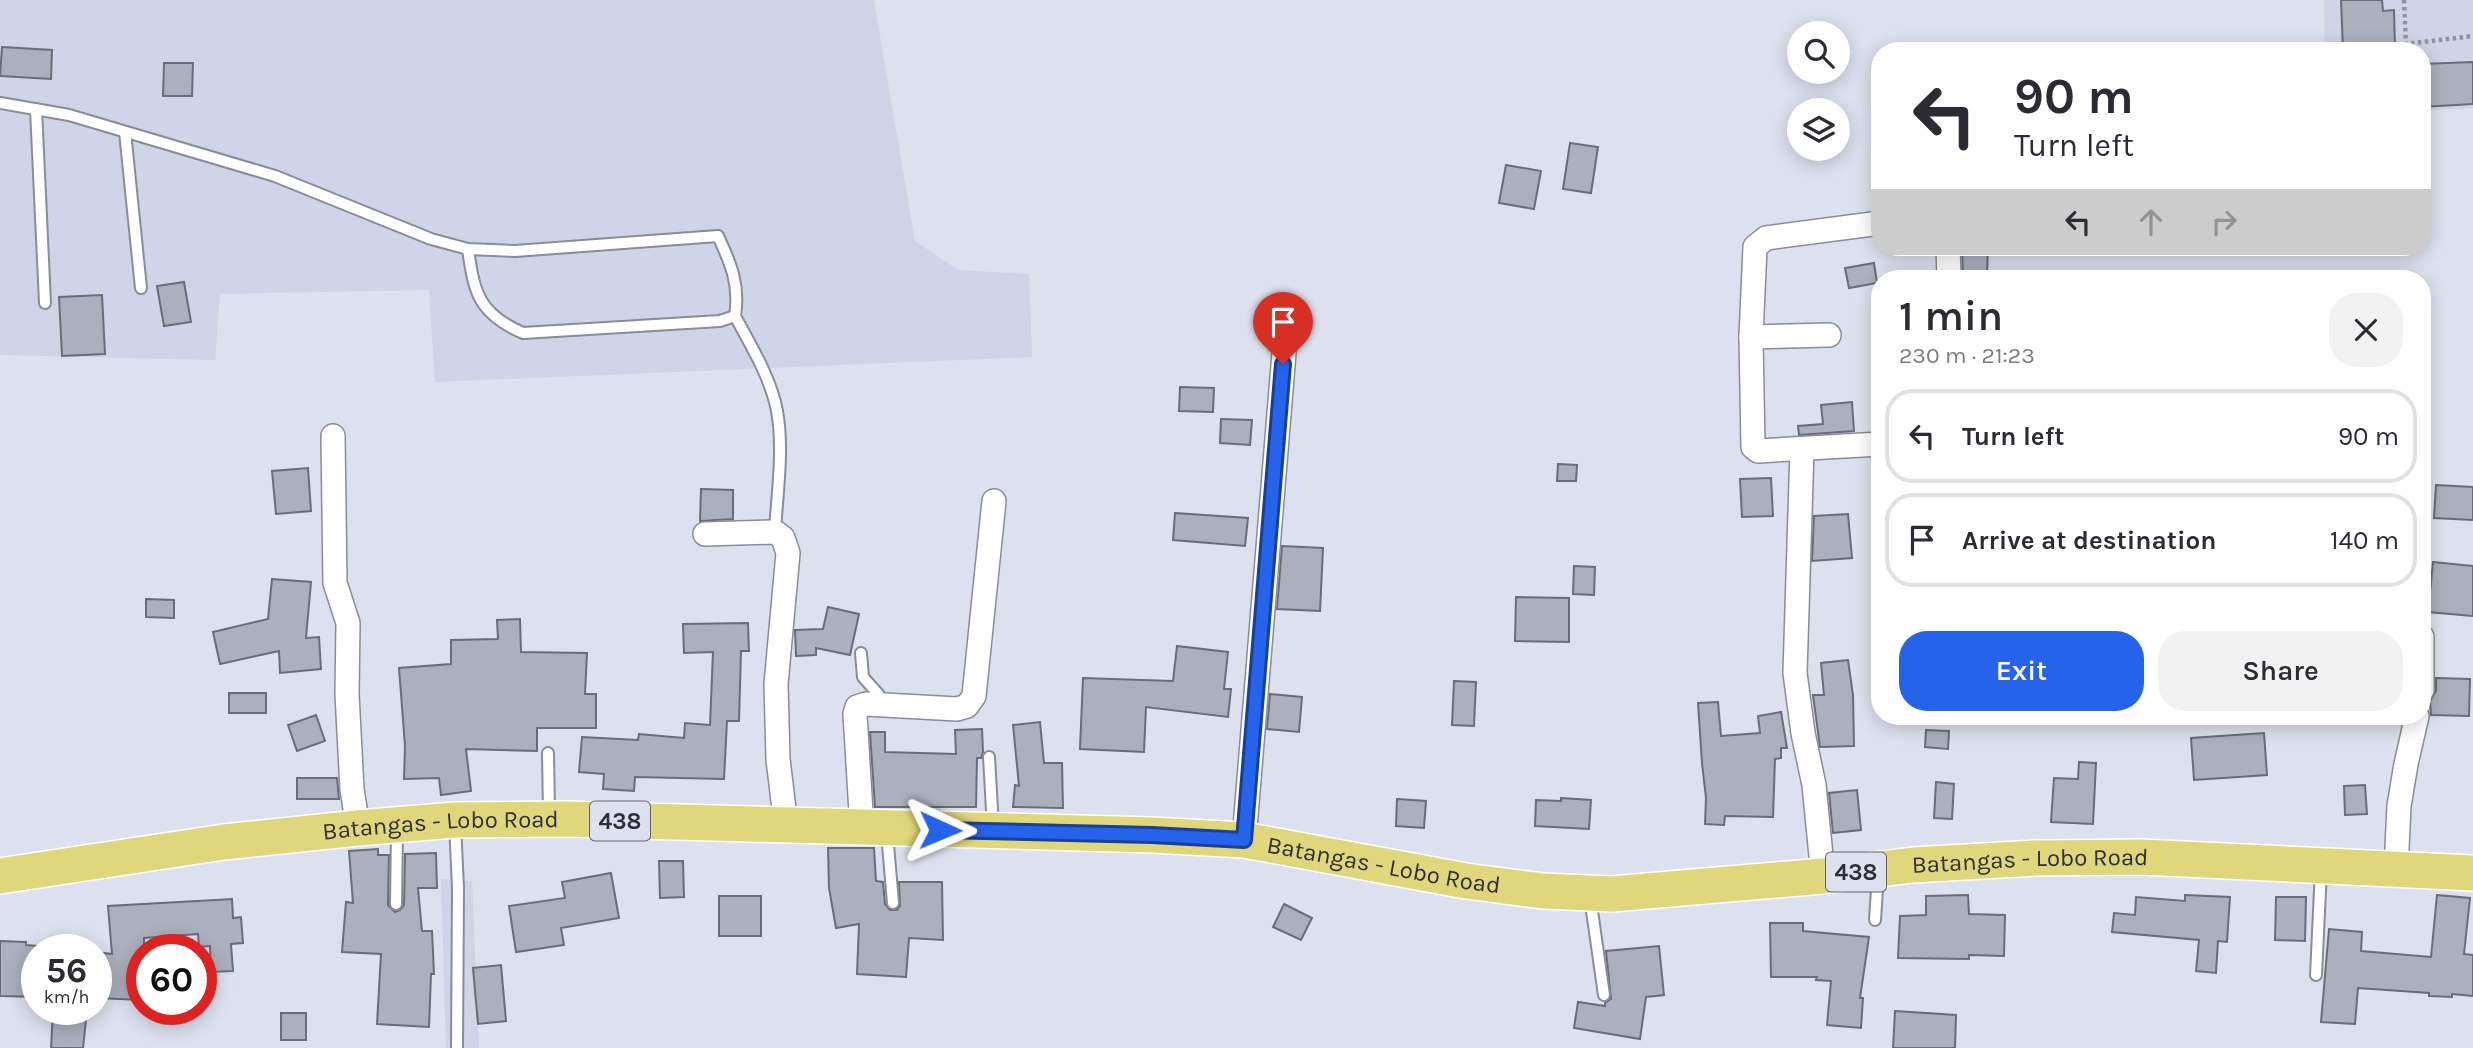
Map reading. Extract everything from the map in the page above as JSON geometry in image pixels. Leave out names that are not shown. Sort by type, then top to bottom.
[{"type":"main road","name":"Batangas - Lobo Road","points":[[0,876],[224,842],[454,820],[549,820],[1244,840],[1466,881],[1543,891],[1612,894],[1824,876],[1913,865],[2036,858],[2141,857],[2473,873]]},
{"type":"street","points":[[1871,224],[1766,238],[1755,247],[1751,337],[1753,447],[1758,451],[1871,445]]},
{"type":"street","points":[[1751,337],[1829,335]]},
{"type":"street","points":[[1244,840],[1285,341]]},
{"type":"street","points":[[333,436],[335,583],[348,623],[348,708],[352,789],[358,828]]},
{"type":"street","points":[[1802,449],[1795,673],[1814,785],[1824,876]]},
{"type":"street","points":[[874,829],[855,714],[857,707],[866,704],[957,709],[967,706],[974,696],[995,501]]},
{"type":"street","points":[[705,534],[775,532],[783,538],[788,553],[776,684],[778,759],[786,826]]},
{"type":"street","points":[[2396,869],[2402,785],[2415,725]]},
{"type":"lane","points":[[0,103],[69,115],[275,176],[431,239],[468,249],[515,251],[718,236],[733,270],[737,301],[735,316],[768,380],[777,411],[779,447],[775,532]]},
{"type":"lane","points":[[36,109],[45,303]]},
{"type":"lane","points":[[125,132],[141,288]]},
{"type":"lane","points":[[468,249],[472,278],[482,304],[504,325],[523,333],[720,321],[735,316]]},
{"type":"lane","points":[[861,653],[863,677],[878,695],[880,705]]},
{"type":"lane","points":[[548,753],[549,820]]},
{"type":"lane","points":[[989,757],[994,832]]},
{"type":"lane","points":[[454,820],[458,888],[457,1048]]},
{"type":"lane","points":[[397,825],[397,904]]},
{"type":"lane","points":[[874,829],[893,903]]},
{"type":"lane","points":[[2316,975],[2322,864]]},
{"type":"lane","points":[[1875,920],[1878,869]]},
{"type":"lane","points":[[1590,893],[1604,995]]},
{"type":"path","points":[[2404,0],[2406,42]]},
{"type":"path","points":[[2423,42],[2473,36]]},
{"type":"shaded area","points":[[0,0],[874,0],[915,241],[958,270],[1029,274],[1032,357],[435,382],[429,290],[220,294],[215,360],[0,355]]},
{"type":"shaded area","points":[[2324,0],[2473,0],[2473,108],[2431,110],[2431,42],[2325,42]]},
{"type":"shaded area","points":[[441,879],[472,881],[479,1048],[446,1048]]},
{"type":"building","points":[[2341,0],[2382,0],[2383,11],[2394,10],[2395,42],[2343,42]]},
{"type":"building","points":[[2,47],[52,50],[51,79],[0,76]]},
{"type":"building","points":[[2473,62],[2473,104],[2431,106],[2431,64]]},
{"type":"building","points":[[164,63],[193,63],[192,96],[163,96]]},
{"type":"building","points":[[1570,143],[1598,147],[1591,193],[1563,189]]},
{"type":"building","points":[[1506,165],[1541,171],[1534,209],[1499,203]]},
{"type":"building","points":[[1962,256],[1988,256],[1987,270],[1963,270]]},
{"type":"building","points":[[1874,263],[1871,284],[1849,288],[1845,268]]},
{"type":"building","points":[[184,282],[191,322],[164,326],[157,286]]},
{"type":"building","points":[[102,295],[105,354],[62,356],[59,297]]},
{"type":"building","points":[[1180,387],[1214,388],[1213,412],[1179,411]]},
{"type":"building","points":[[1852,402],[1854,431],[1799,435],[1798,426],[1823,424],[1821,405]]},
{"type":"building","points":[[1221,419],[1252,420],[1250,445],[1220,443]]},
{"type":"building","points":[[1558,464],[1577,465],[1576,481],[1557,481]]},
{"type":"building","points":[[308,468],[311,511],[276,514],[272,471]]},
{"type":"building","points":[[1771,478],[1773,516],[1742,517],[1740,479]]},
{"type":"building","points":[[2436,485],[2473,487],[2473,520],[2434,518]]},
{"type":"building","points":[[701,489],[733,490],[733,519],[700,521]]},
{"type":"building","points":[[1175,513],[1248,518],[1245,546],[1173,540]]},
{"type":"building","points":[[1848,514],[1852,558],[1812,561],[1814,516]]},
{"type":"building","points":[[1282,546],[1323,548],[1320,611],[1277,609]]},
{"type":"building","points":[[2433,562],[2473,566],[2473,616],[2431,612]]},
{"type":"building","points":[[1574,566],[1595,567],[1594,595],[1573,594]]},
{"type":"building","points":[[272,579],[311,582],[306,638],[319,637],[321,669],[280,673],[279,651],[220,664],[213,632],[268,619]]},
{"type":"building","points":[[1516,597],[1569,598],[1569,642],[1515,641]]},
{"type":"building","points":[[146,599],[174,600],[174,618],[146,617]]},
{"type":"building","points":[[828,607],[859,614],[850,655],[816,648],[816,655],[796,656],[795,630],[823,629]]},
{"type":"building","points":[[520,619],[521,652],[587,653],[585,694],[596,694],[596,728],[537,728],[537,751],[466,749],[471,791],[441,795],[439,778],[404,779],[405,746],[399,668],[451,664],[451,640],[498,639],[497,620]]},
{"type":"building","points":[[748,623],[749,651],[741,651],[739,721],[727,721],[724,779],[635,777],[634,791],[603,789],[604,774],[579,772],[582,737],[638,740],[639,734],[684,738],[685,723],[710,725],[713,652],[684,653],[683,624]]},
{"type":"building","points":[[1177,646],[1228,652],[1224,689],[1231,689],[1228,717],[1146,707],[1144,752],[1080,749],[1083,678],[1173,681]]},
{"type":"building","points":[[1848,660],[1853,695],[1854,746],[1820,747],[1813,695],[1824,695],[1821,663]]},
{"type":"building","points":[[2436,678],[2470,679],[2469,716],[2431,715],[2431,699],[2436,691]]},
{"type":"building","points":[[1454,681],[1476,682],[1474,726],[1452,725]]},
{"type":"building","points":[[229,693],[266,693],[266,713],[229,713]]},
{"type":"building","points":[[1270,694],[1302,697],[1299,732],[1267,729]]},
{"type":"building","points":[[1718,702],[1721,736],[1760,733],[1758,716],[1781,712],[1787,748],[1781,748],[1781,758],[1775,759],[1773,817],[1725,816],[1724,825],[1705,824],[1706,798],[1698,703]]},
{"type":"building","points":[[316,715],[325,741],[297,751],[288,725]]},
{"type":"building","points":[[1040,722],[1044,763],[1062,763],[1063,808],[1013,807],[1015,785],[1019,786],[1013,725]]},
{"type":"building","points":[[982,729],[983,752],[981,758],[977,758],[976,807],[875,807],[870,732],[885,732],[885,752],[956,754],[955,730]]},
{"type":"building","points":[[1926,730],[1949,731],[1948,749],[1925,747]]},
{"type":"building","points":[[2264,733],[2267,775],[2194,780],[2191,738]]},
{"type":"building","points":[[2079,762],[2096,763],[2093,824],[2051,822],[2054,778],[2078,779]]},
{"type":"building","points":[[297,778],[337,778],[339,799],[297,799]]},
{"type":"building","points":[[1936,782],[1954,784],[1952,819],[1934,818]]},
{"type":"building","points":[[2365,785],[2367,814],[2345,815],[2344,786]]},
{"type":"building","points":[[1857,790],[1861,830],[1833,833],[1829,793]]},
{"type":"building","points":[[1561,798],[1591,800],[1589,829],[1535,826],[1536,800],[1561,801]]},
{"type":"building","points":[[1397,799],[1426,801],[1424,828],[1396,826]]},
{"type":"building","points":[[828,848],[874,848],[876,881],[883,882],[885,904],[890,910],[897,910],[900,906],[899,882],[942,882],[943,940],[909,938],[906,977],[857,974],[859,924],[836,928],[829,888]]},
{"type":"building","points":[[378,849],[378,855],[389,855],[388,905],[395,912],[404,905],[405,854],[436,853],[437,888],[418,888],[422,931],[432,931],[434,974],[431,974],[429,1027],[377,1024],[381,954],[342,952],[346,902],[353,903],[349,851]]},
{"type":"building","points":[[659,861],[683,861],[684,897],[660,898]]},
{"type":"building","points":[[611,873],[619,918],[561,928],[564,945],[516,952],[509,906],[565,898],[562,882]]},
{"type":"building","points":[[1968,895],[1969,914],[2005,915],[2004,956],[1969,955],[1969,959],[1898,958],[1900,916],[1926,915],[1926,896]]},
{"type":"building","points":[[2185,895],[2230,897],[2227,942],[2218,941],[2216,973],[2196,971],[2199,940],[2112,932],[2114,913],[2135,915],[2136,897],[2185,901]]},
{"type":"building","points":[[2437,895],[2470,898],[2464,954],[2473,955],[2473,996],[2429,996],[2429,993],[2358,988],[2355,1024],[2321,1022],[2329,929],[2362,932],[2361,951],[2431,957]]},
{"type":"building","points":[[719,896],[761,896],[761,936],[719,936]]},
{"type":"building","points":[[2276,897],[2306,897],[2305,941],[2275,940]]},
{"type":"building","points":[[232,899],[233,918],[241,917],[243,943],[231,944],[233,971],[217,972],[217,934],[126,934],[126,999],[112,999],[112,934],[108,906]]},
{"type":"building","points":[[1284,904],[1312,918],[1301,940],[1273,927]]},
{"type":"building","points":[[1770,923],[1803,923],[1803,931],[1869,937],[1860,998],[1863,998],[1861,1028],[1827,1025],[1831,981],[1816,980],[1817,977],[1771,977]]},
{"type":"building","points":[[0,941],[21,942],[21,997],[0,996]]},
{"type":"building","points":[[1659,946],[1664,995],[1646,997],[1640,1039],[1574,1028],[1578,1002],[1605,1006],[1611,999],[1606,951]]},
{"type":"building","points":[[501,965],[506,1021],[478,1024],[473,968]]},
{"type":"building","points":[[1895,1011],[1956,1015],[1955,1048],[1893,1048]]},
{"type":"building","points":[[281,1013],[306,1013],[306,1040],[281,1040]]},
{"type":"building","points":[[52,1025],[85,1025],[83,1048],[51,1048]]},
{"type":"route","points":[[940,830],[1244,840],[1283,364]]}]
